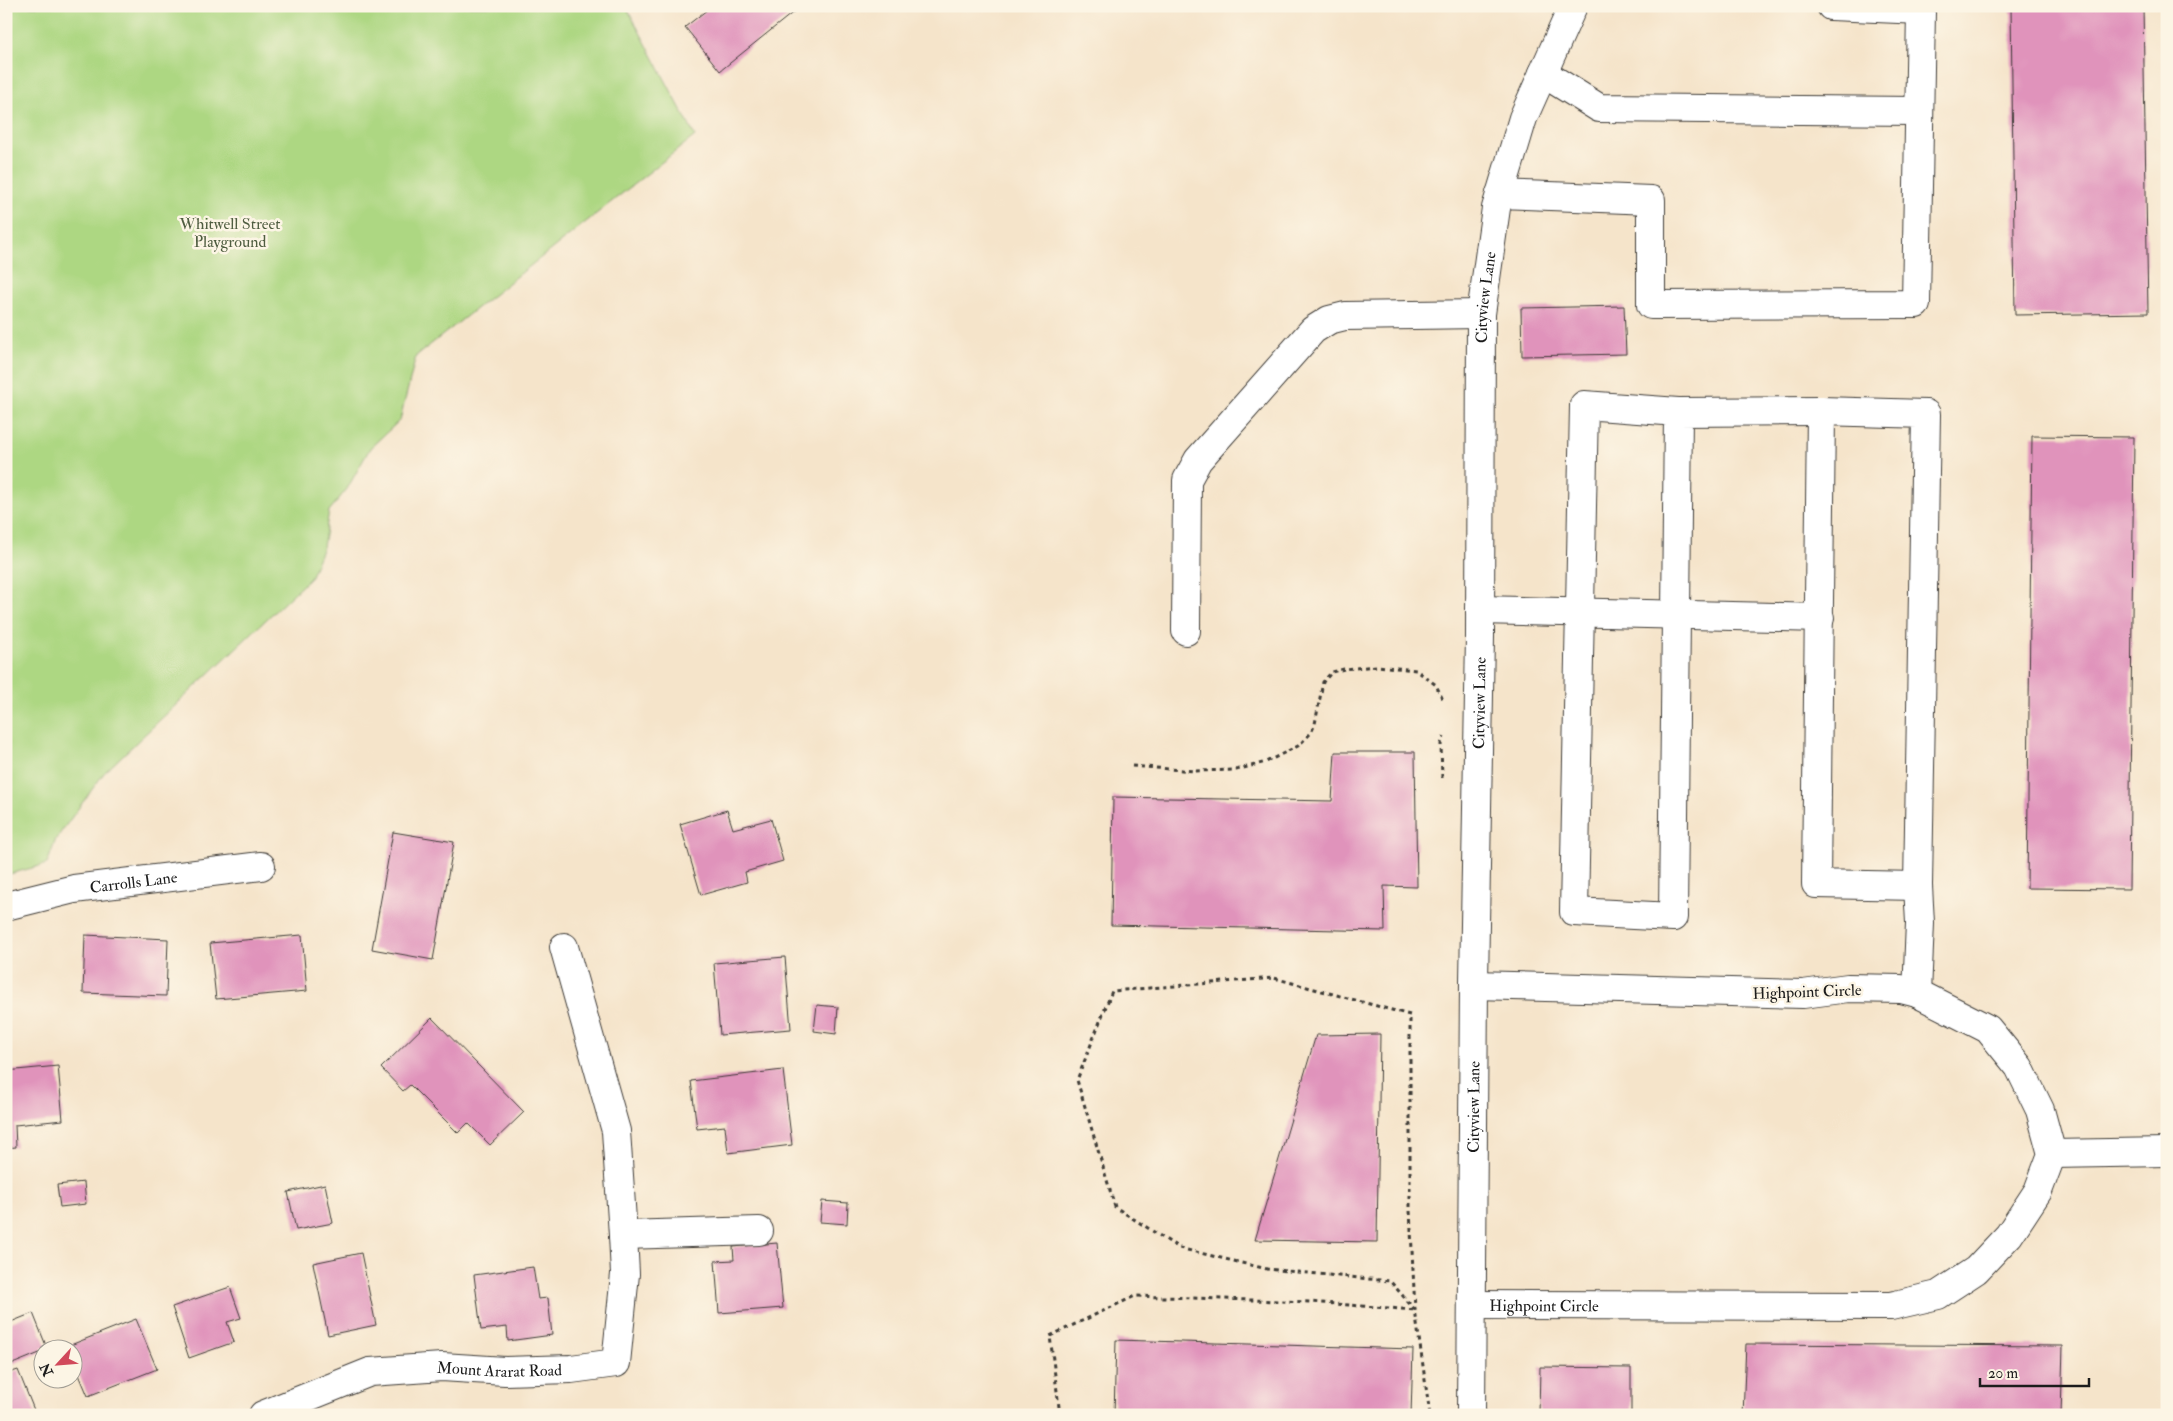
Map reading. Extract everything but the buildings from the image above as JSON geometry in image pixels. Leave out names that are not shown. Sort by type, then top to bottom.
[{"type":"street","name":"Cityview Lane","points":[[1471,1415],[1474,985],[1480,610],[1481,314],[1496,208],[1522,118],[1573,6]]},
{"type":"street","points":[[1500,194],[1651,200],[1651,306],[1916,304],[1921,8],[1831,6]]},
{"type":"street","points":[[1543,73],[1599,108],[1918,111]]},
{"type":"street","points":[[1186,631],[1187,480],[1198,460],[1313,330],[1329,320],[1345,316],[1481,314]]},
{"type":"street","points":[[1678,412],[1673,917],[1574,912],[1584,405],[1678,412],[1821,411],[1926,414],[1918,886],[1920,923],[1917,993]]},
{"type":"street","points":[[1821,411],[1816,884],[1918,886]]},
{"type":"street","points":[[1480,610],[1820,618]]},
{"type":"street","name":"Carrolls Lane","points":[[6,906],[74,890],[261,866]]},
{"type":"street","points":[[564,947],[616,1131],[624,1235],[759,1231]]},
{"type":"street","name":"Highpoint Circle","points":[[1473,1305],[1891,1306],[1938,1295],[1976,1270],[2009,1235],[2038,1192],[2052,1154],[2040,1110],[2019,1068],[1988,1029],[1917,993],[1901,989],[1848,988],[1803,994],[1474,985]]},
{"type":"street","points":[[2052,1154],[2167,1152]]},
{"type":"street","name":"Mount Ararat Road","points":[[263,1415],[370,1372],[442,1367],[505,1371],[562,1370],[616,1363],[625,1274],[624,1235]]},
{"type":"path","points":[[1132,766],[1194,771],[1227,770],[1266,762],[1298,746],[1311,733],[1315,724],[1323,682],[1332,672],[1344,669],[1378,666],[1416,670],[1436,685],[1448,708]]},
{"type":"path","points":[[1442,783],[1441,744],[1446,730]]},
{"type":"path","points":[[1415,1310],[1390,1280],[1267,1269],[1179,1248],[1114,1207],[1077,1080],[1112,991],[1274,978],[1410,1014],[1410,1210],[1415,1310],[1430,1415]]},
{"type":"path","points":[[1060,1415],[1050,1336],[1135,1296],[1309,1302],[1415,1310]]},
{"type":"green space","name":"Whitwell Street Playground","points":[[6,6],[626,6],[695,136],[416,356],[400,420],[370,448],[347,489],[329,511],[323,547],[310,578],[104,773],[56,839],[47,864],[6,875]]}]
